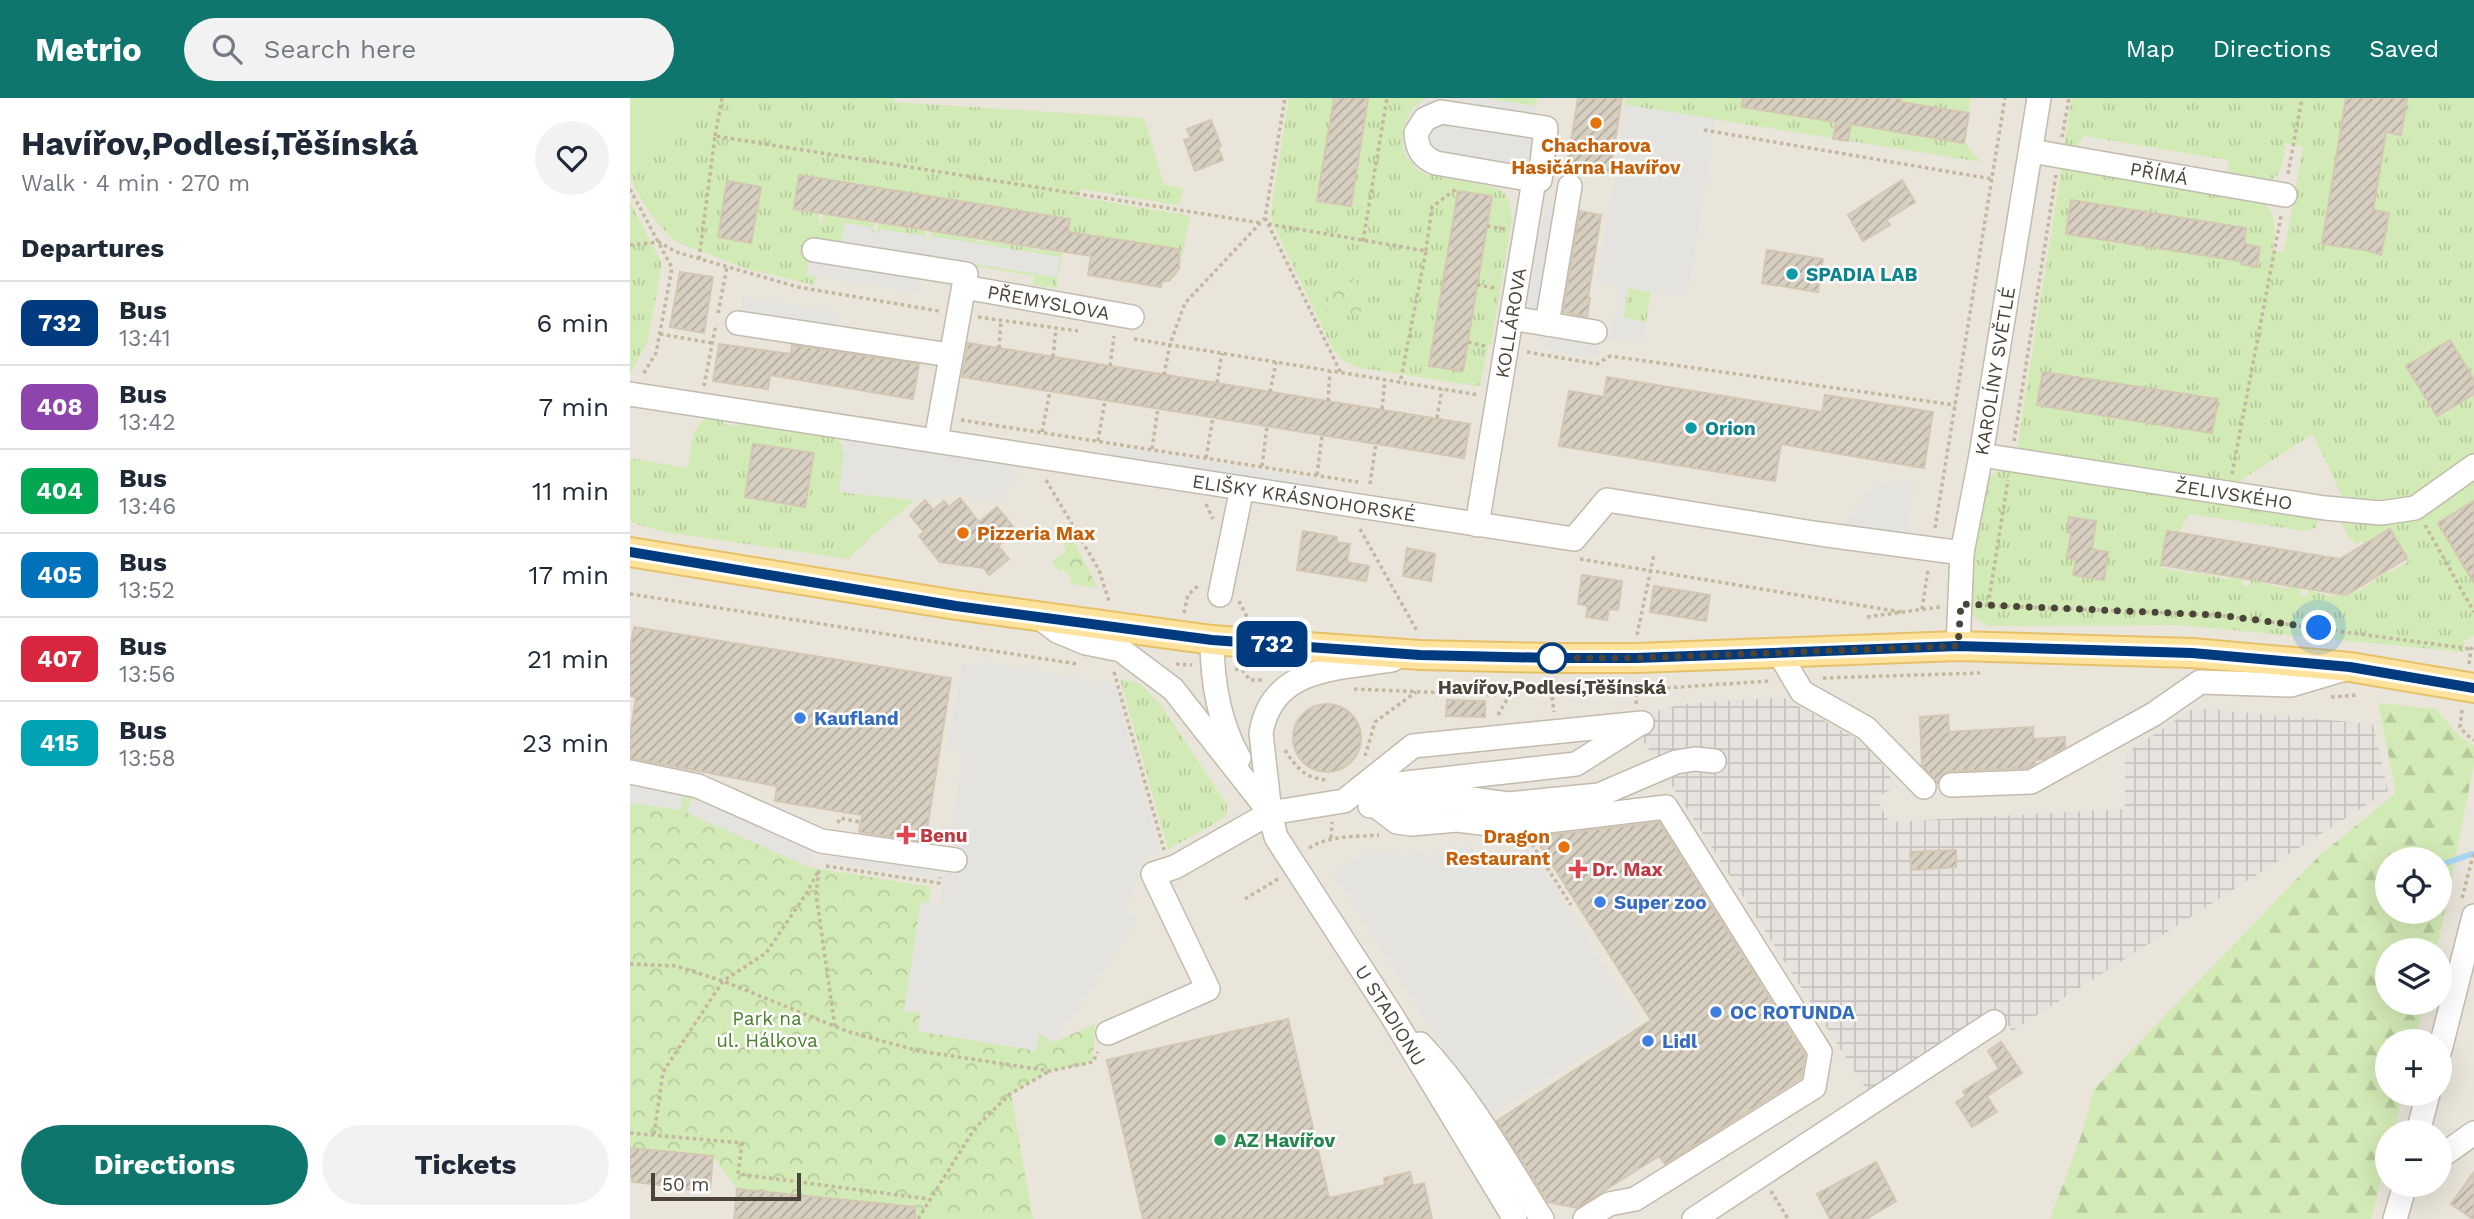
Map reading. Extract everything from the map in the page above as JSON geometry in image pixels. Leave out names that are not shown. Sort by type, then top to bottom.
[{"type":"main road","points":[[630,552],[1038,617],[1207,653],[1419,643],[1636,658],[1958,646],[2192,653],[2350,667],[2468,697]]},
{"type":"street","name":"KAROLÍNY SVĚTLÉ","points":[[1958,646],[1962,553],[1981,454],[2039,98]]},
{"type":"street","name":"KOLLÁROVA","points":[[1441,112],[1546,128],[1540,180],[1534,180],[1436,163],[1420,152],[1416,133],[1425,119],[1441,112]]},
{"type":"street","name":"PŘÍMÁ","points":[[2031,151],[2285,195]]},
{"type":"street","name":"KOLLÁROVA","points":[[1477,525],[1534,180]]},
{"type":"street","points":[[1547,324],[1570,186]]},
{"type":"street","name":"PŘEMYSLOVA","points":[[814,250],[966,274],[938,429]]},
{"type":"street","name":"PŘEMYSLOVA","points":[[964,287],[1132,317]]},
{"type":"street","points":[[1511,318],[1595,332]]},
{"type":"street","points":[[738,323],[950,355]]},
{"type":"street","name":"ELIŠKY KRÁSNOHORSKÉ","points":[[634,389],[938,429],[1242,488],[1574,539],[1607,500],[1962,553]]},
{"type":"street","name":"ŽELIVSKÉHO","points":[[1981,454],[2325,508],[2381,513],[2415,508],[2474,466]]},
{"type":"street","points":[[1219,591],[1242,488]]},
{"type":"street","name":"U STADIONU","points":[[1038,617],[1057,631],[1086,643],[1121,650],[1173,688],[1270,813]]},
{"type":"street","name":"U STADIONU","points":[[1419,643],[1306,675],[1290,684],[1275,698],[1263,721],[1261,733],[1270,813],[1286,868],[1392,1016],[1515,1219]]},
{"type":"street","name":"U STADIONU","points":[[1207,653],[1222,718],[1232,745],[1270,813]]},
{"type":"street","points":[[1779,653],[1802,692],[1866,728],[1924,786]]},
{"type":"street","points":[[1951,785],[2031,782],[2154,714],[2200,682],[2291,685],[2350,667]]},
{"type":"street","points":[[1108,1033],[1208,989],[1153,874],[1175,867],[1270,813],[1346,802],[1576,764],[1642,723],[1413,746],[1346,802]]},
{"type":"street","points":[[1346,802],[1354,808],[1457,797],[1508,804],[1599,795],[1676,762],[1714,761]]},
{"type":"street","points":[[630,772],[698,786],[821,841],[955,860]]},
{"type":"street","points":[[1376,806],[1396,822],[1411,824],[1457,820],[1506,826],[1665,807],[1819,1052],[1814,1087],[1635,1199],[1609,1204],[1584,1219]]},
{"type":"street","points":[[2445,1029],[2474,916]]},
{"type":"street","points":[[1392,1016],[1447,1073],[1542,1219]]},
{"type":"street","points":[[1694,1219],[1994,1022]]},
{"type":"street","points":[[2452,1149],[2474,1133]]},
{"type":"street","points":[[2395,1219],[2401,1197]]},
{"type":"path","points":[[699,259],[722,98]]},
{"type":"path","points":[[1164,375],[1170,344],[1185,303],[1265,218],[1285,98]]},
{"type":"path","points":[[1363,241],[1387,98]]},
{"type":"path","points":[[1922,609],[2005,98]]},
{"type":"path","points":[[1988,605],[2069,98]]},
{"type":"path","points":[[2229,493],[2302,98]]},
{"type":"path","points":[[1704,130],[1992,179]]},
{"type":"path","points":[[715,136],[1261,223]]},
{"type":"path","points":[[1400,383],[1426,251],[1432,206],[1459,186]]},
{"type":"path","points":[[630,189],[672,268],[656,353],[634,389]]},
{"type":"path","points":[[1265,218],[1341,373]]},
{"type":"path","points":[[1268,223],[1426,251]]},
{"type":"path","points":[[1487,226],[1495,227]]},
{"type":"path","points":[[630,245],[659,242],[676,252],[798,287],[1079,331]]},
{"type":"path","points":[[703,393],[727,267]]},
{"type":"path","points":[[1477,285],[1485,286]]},
{"type":"path","points":[[999,348],[1001,320]]},
{"type":"path","points":[[1053,357],[1056,328]]},
{"type":"path","points":[[660,334],[712,343]]},
{"type":"path","points":[[1102,334],[1498,399]]},
{"type":"path","points":[[1110,366],[1114,336]]},
{"type":"path","points":[[1468,342],[1476,344]]},
{"type":"path","points":[[1506,348],[1597,364],[1610,356],[1955,405]]},
{"type":"path","points":[[1217,383],[1222,353]]},
{"type":"path","points":[[1270,392],[1276,362]]},
{"type":"path","points":[[1328,401],[1330,371]]},
{"type":"path","points":[[1382,410],[1385,380]]},
{"type":"path","points":[[1437,418],[1441,389]]},
{"type":"path","points":[[1042,432],[1050,391]]},
{"type":"path","points":[[1098,441],[1105,400]]},
{"type":"path","points":[[1152,449],[1158,408]]},
{"type":"path","points":[[1206,457],[1213,417]]},
{"type":"path","points":[[1262,466],[1267,426]]},
{"type":"path","points":[[938,429],[1042,432],[1382,486]]},
{"type":"path","points":[[1317,475],[1322,435]]},
{"type":"path","points":[[1370,484],[1376,443]]},
{"type":"path","points":[[1042,472],[1099,570],[1109,600]]},
{"type":"path","points":[[1198,497],[1205,502],[1213,517],[1215,530]]},
{"type":"path","points":[[2415,508],[2474,612]]},
{"type":"path","points":[[1370,525],[1357,523],[1419,643]]},
{"type":"path","points":[[1637,634],[1654,554]]},
{"type":"path","points":[[1570,558],[1901,612]]},
{"type":"path","points":[[1184,622],[1188,595],[1219,591],[1248,617]]},
{"type":"path","points":[[630,594],[1086,666]]},
{"type":"path","points":[[1867,617],[1961,604],[2218,615],[2471,649],[2474,646]]},
{"type":"path","points":[[1167,671],[1178,663],[1207,653]]},
{"type":"path","points":[[1232,669],[1242,670],[1250,680],[1277,681]]},
{"type":"path","points":[[1126,673],[1114,670],[1165,856],[1172,852]]},
{"type":"path","points":[[1604,692],[1794,679],[1993,672]]},
{"type":"path","points":[[1343,688],[1496,695]]},
{"type":"path","points":[[1360,764],[1375,722],[1416,692]]},
{"type":"path","points":[[1497,717],[1509,696]]},
{"type":"path","points":[[2330,697],[2370,696]]},
{"type":"path","points":[[2468,697],[2474,712]]},
{"type":"path","points":[[1282,745],[1301,772],[1315,779],[1332,780]]},
{"type":"path","points":[[1331,838],[1346,802]]},
{"type":"path","points":[[1245,899],[1319,842],[1331,838],[1385,835]]},
{"type":"path","points":[[1528,837],[1570,905]]},
{"type":"path","points":[[654,1134],[663,1072],[723,981],[766,953],[806,894],[821,864],[826,866]]},
{"type":"path","points":[[819,870],[816,894],[835,1027]]},
{"type":"path","points":[[630,964],[676,966],[723,981],[835,1027],[919,1051],[1050,1071]]},
{"type":"path","points":[[918,1219],[975,1128],[1010,1094],[1050,1071],[1093,1062],[1108,1033]]},
{"type":"path","points":[[630,1133],[742,1143],[738,1174],[929,1199]]},
{"type":"path","points":[[1761,1175],[1788,1219]]},
{"type":"shaded area","points":[[630,98],[2474,98],[2474,1219],[630,1219]]},
{"type":"shaded area","points":[[1426,98],[1477,98],[1536,106],[1538,136],[1528,190],[1467,176],[1460,181],[1418,170],[1406,156],[1403,128],[1412,109]]},
{"type":"shaded area","points":[[1625,105],[1716,119],[1688,296],[1628,288],[1623,318],[1645,322],[1642,343],[1610,338],[1619,286],[1597,282]]},
{"type":"shaded area","points":[[1546,203],[1561,206],[1542,319],[1527,316]]},
{"type":"shaded area","points":[[845,223],[872,227],[872,232],[879,233],[880,229],[1060,257],[1057,277],[841,244]]},
{"type":"shaded area","points":[[810,258],[920,276],[917,293],[807,275]]},
{"type":"shaded area","points":[[742,296],[835,312],[830,337],[738,323]]},
{"type":"shaded area","points":[[1547,331],[1600,337],[1598,356],[1585,357],[1547,349]]},
{"type":"shaded area","points":[[846,430],[1017,457],[1019,478],[1013,478],[1000,503],[961,495],[915,500],[839,492]]},
{"type":"shaded area","points":[[1109,445],[1325,480],[1322,494],[1106,459]]},
{"type":"shaded area","points":[[1879,479],[1894,487],[1896,480],[1915,482],[1904,545],[1833,536]]},
{"type":"shaded area","points":[[984,661],[1097,682],[1099,685],[1113,681],[1160,853],[1147,857],[1125,908],[1139,919],[1054,1043],[1039,1033],[1036,1051],[918,1031],[921,1013],[904,1011],[921,902],[939,905],[963,753],[947,750],[962,663],[978,665]]},
{"type":"shaded area","points":[[1782,697],[1871,747],[1897,787],[1876,797],[1889,822],[2125,809],[2125,754],[2194,708],[2373,724],[2388,791],[2012,1031],[1998,1009],[1868,1092],[1643,740],[1647,714],[1682,704]]},
{"type":"shaded area","points":[[630,786],[683,794],[680,810],[630,802]]},
{"type":"shaded area","points":[[694,796],[816,850],[809,867],[687,813]]},
{"type":"shaded area","points":[[1469,842],[1484,865],[1527,843],[1639,1021],[1486,1118],[1333,872],[1359,856],[1382,850],[1394,851],[1402,857],[1416,848],[1425,861],[1452,843],[1457,850]]},
{"type":"shaded area","points":[[830,853],[937,869],[936,878],[829,862]]},
{"type":"green space","points":[[630,98],[894,98],[894,102],[1144,118],[1164,185],[1183,188],[1181,202],[1177,205],[1082,189],[1073,196],[1190,216],[1179,270],[1177,249],[1093,243],[1016,211],[799,176],[793,210],[819,213],[818,222],[822,223],[824,214],[874,222],[873,231],[877,232],[879,223],[926,231],[925,237],[930,238],[931,231],[978,239],[978,242],[984,240],[1063,253],[1056,288],[1033,285],[1034,276],[813,240],[806,275],[816,277],[814,285],[747,269],[677,242],[649,212],[630,176]]},
{"type":"green space","points":[[630,98],[717,98],[723,108],[630,158]]},
{"type":"green space","points":[[1289,98],[1426,98],[1412,109],[1426,174],[1489,186],[1503,192],[1508,198],[1512,219],[1491,345],[1488,345],[1480,385],[1357,367],[1345,362],[1333,349],[1272,222],[1271,210]]},
{"type":"green space","points":[[1494,98],[1537,98],[1536,106]]},
{"type":"green space","points":[[1626,98],[1971,98],[1964,142],[1981,162],[1625,105]]},
{"type":"green space","points":[[2072,98],[2474,98],[2474,635],[2464,641],[2465,652],[2179,625],[1989,626],[1972,613],[1965,602],[1983,485],[1993,474],[2004,469],[2316,515],[2318,520],[2316,528],[2305,531],[2189,514],[2178,534],[2166,532],[2162,568],[2182,572],[2183,569],[2186,573],[2192,574],[2193,571],[2229,580],[2230,577],[2243,579],[2242,586],[2249,587],[2251,580],[2287,589],[2288,586],[2301,589],[2300,596],[2307,597],[2308,590],[2334,597],[2335,594],[2346,596],[2356,590],[2358,592],[2387,571],[2389,573],[2408,562],[2389,530],[2365,545],[2362,541],[2356,545],[2350,540],[2341,523],[2345,503],[2313,434],[2235,484],[2017,448],[2062,165],[2259,198],[2269,209],[2274,222],[2272,251],[2284,252],[2303,147],[2286,143],[2280,171],[2271,180],[2259,182],[2233,178],[2229,172],[2228,160],[2084,136],[2071,153],[2063,151]]},
{"type":"green space","points":[[630,202],[662,264],[648,340],[630,375]]},
{"type":"green space","points":[[1355,279],[1368,309],[1332,321],[1324,307],[1340,282]]},
{"type":"green space","points":[[1628,288],[1651,292],[1646,322],[1623,318]]},
{"type":"green space","points":[[713,416],[723,418],[723,424],[737,426],[738,421],[833,435],[839,440],[844,454],[839,492],[915,500],[848,559],[665,532],[630,522],[630,458],[688,468],[696,430],[705,419]]},
{"type":"green space","points":[[1074,542],[1098,588],[1071,584],[1070,577],[1064,570],[1058,570],[1052,562],[1066,551],[1064,543]]},
{"type":"green space","points":[[1120,679],[1139,683],[1161,705],[1227,805],[1227,814],[1168,849]]},
{"type":"green space","points":[[2378,703],[2436,709],[2458,735],[2474,746],[2474,764],[2452,875],[2452,847],[2375,847],[2375,924],[2442,924],[2439,938],[2375,938],[2375,1015],[2421,1015],[2418,1029],[2375,1029],[2375,1106],[2400,1106],[2397,1120],[2375,1120],[2377,1197],[2371,1219],[2050,1219],[2081,1136],[2094,1089],[2320,855],[2396,793]]},
{"type":"green space","name":"Park na ul. Hálkova","points":[[683,794],[694,796],[687,812],[809,867],[931,887],[929,903],[922,902],[904,1011],[921,1013],[918,1031],[1035,1050],[1039,1032],[1054,1042],[1095,1024],[1093,1062],[1050,1071],[1011,1094],[1033,1219],[906,1219],[813,1196],[737,1189],[713,1156],[630,1148],[630,803],[680,810]]},
{"type":"building","points":[[1334,98],[1368,98],[1351,206],[1317,201]]},
{"type":"building","points":[[1578,98],[1622,98],[1610,172],[1567,165]]},
{"type":"building","points":[[1743,98],[1901,98],[1900,102],[1969,113],[1964,143],[1851,124],[1848,141],[1833,139],[1836,122],[1742,107]]},
{"type":"building","points":[[2346,98],[2407,98],[2401,135],[2386,132],[2373,210],[2389,213],[2381,255],[2366,250],[2322,244]]},
{"type":"building","points":[[1211,120],[1221,146],[1218,147],[1223,160],[1195,171],[1184,140],[1191,138],[1187,129]]},
{"type":"building","points":[[799,175],[1070,219],[1068,232],[1179,249],[1179,269],[1170,280],[1162,282],[1161,287],[1088,275],[1091,256],[794,209]]},
{"type":"building","points":[[1902,180],[1915,202],[1886,220],[1890,225],[1863,241],[1848,215]]},
{"type":"building","points":[[727,181],[761,187],[751,243],[718,237]]},
{"type":"building","points":[[1458,191],[1492,196],[1463,371],[1429,366]]},
{"type":"building","points":[[2071,200],[2246,228],[2244,244],[2260,247],[2257,267],[2241,264],[2241,261],[2066,234]]},
{"type":"building","points":[[1580,211],[1601,215],[1587,317],[1563,312]]},
{"type":"building","name":"SPADIA LAB","points":[[1767,250],[1823,259],[1818,292],[1762,283]]},
{"type":"building","points":[[680,272],[713,277],[704,333],[670,327]]},
{"type":"building","points":[[2450,340],[2474,380],[2474,394],[2437,416],[2406,366]]},
{"type":"building","points":[[968,343],[1470,424],[1464,458],[962,377]]},
{"type":"building","points":[[719,344],[791,354],[792,345],[919,364],[913,399],[770,375],[768,389],[713,381]]},
{"type":"building","points":[[2043,372],[2218,399],[2212,433],[2037,405]]},
{"type":"building","name":"Orion","points":[[1607,377],[1822,412],[1825,395],[1933,412],[1924,468],[1781,444],[1775,481],[1559,446],[1569,391],[1604,397]]},
{"type":"building","points":[[753,444],[814,453],[805,507],[745,497]]},
{"type":"building","points":[[960,498],[979,522],[997,507],[1017,531],[998,546],[1009,559],[989,575],[984,568],[940,562],[919,536],[924,532],[910,515],[925,500],[933,510],[944,501],[949,507]]},
{"type":"building","points":[[2474,501],[2474,583],[2438,523]]},
{"type":"building","points":[[2069,517],[2096,521],[2092,548],[2108,552],[2104,580],[2073,575],[2076,560],[2067,558],[2071,533],[2067,532]]},
{"type":"building","points":[[2390,529],[2407,558],[2346,595],[2161,565],[2167,531],[2340,559]]},
{"type":"building","points":[[1303,531],[1337,537],[1336,542],[1350,544],[1347,562],[1369,566],[1366,581],[1297,570]]},
{"type":"building","points":[[1407,548],[1435,554],[1431,581],[1403,576]]},
{"type":"building","points":[[1582,575],[1622,581],[1618,610],[1609,609],[1607,620],[1586,617],[1588,606],[1578,604]]},
{"type":"building","points":[[1654,586],[1710,595],[1706,621],[1650,612]]},
{"type":"building","points":[[634,627],[951,678],[925,842],[859,832],[862,815],[775,801],[777,786],[630,758],[630,735],[636,697],[630,696],[630,649]]},
{"type":"building","points":[[1447,700],[1485,701],[1485,717],[1446,716]]},
{"type":"building","points":[[1320,704],[1334,704],[1346,709],[1356,719],[1361,738],[1356,757],[1346,767],[1334,772],[1320,772],[1308,767],[1298,757],[1293,745],[1293,731],[1298,719],[1308,709]]},
{"type":"building","points":[[1948,715],[1949,732],[2033,727],[2033,739],[2065,737],[2065,747],[2044,759],[2035,760],[2035,764],[2027,768],[1950,771],[1943,774],[1937,783],[1922,765],[1920,717]]},
{"type":"building","name":"OC ROTUNDA","points":[[1659,822],[1805,1055],[1801,1078],[1665,1164],[1659,1156],[1577,1208],[1548,1202],[1497,1121],[1651,1020],[1539,844],[1551,835]]},
{"type":"building","points":[[1956,850],[1956,867],[1911,870],[1910,852]]},
{"type":"building","name":"AZ Havířov","points":[[1288,1019],[1329,1198],[1385,1185],[1384,1178],[1410,1172],[1413,1186],[1424,1183],[1432,1219],[1143,1219],[1107,1060]]},
{"type":"building","points":[[2001,1042],[2022,1073],[1987,1096],[1997,1112],[1972,1127],[1956,1102],[1966,1096],[1963,1091],[1999,1069],[1988,1051]]},
{"type":"building","points":[[630,1148],[713,1156],[710,1189],[691,1190],[632,1182]]},
{"type":"building","points":[[1876,1162],[1896,1201],[1866,1219],[1830,1219],[1817,1194]]},
{"type":"building","points":[[2474,1172],[2474,1219],[2473,1219],[2451,1204]]},
{"type":"building","points":[[737,1189],[915,1207],[915,1219],[734,1219]]},
{"type":"waterway","points":[[2452,861],[2472,854]]},
{"type":"bus line","name":"732","points":[[630,552],[956,606],[1212,640],[1420,655],[1552,658],[1636,658],[1958,646],[2192,653],[2350,667],[2474,688]]},
{"type":"place","name":"Chacharova Hasičárna Havířov","points":[[1596,123]]},
{"type":"place","name":"SPADIA LAB","points":[[1792,274]]},
{"type":"place","name":"Orion","points":[[1691,428]]},
{"type":"place","name":"Pizzeria Max","points":[[963,533]]},
{"type":"place","name":"Havířov,Podlesí,Těšínská","points":[[1552,658]]},
{"type":"place","name":"Kaufland","points":[[800,718]]},
{"type":"place","name":"Benu","points":[[906,835]]},
{"type":"place","name":"Dragon Restaurant","points":[[1564,847]]},
{"type":"place","name":"Dr. Max","points":[[1578,869]]},
{"type":"place","name":"Super zoo","points":[[1600,902]]},
{"type":"place","name":"OC ROTUNDA","points":[[1716,1012]]},
{"type":"place","name":"Lidl","points":[[1648,1041]]},
{"type":"place","name":"AZ Havířov","points":[[1220,1140]]},
{"type":"route","points":[[1552,658],[1636,658],[1958,646],[1961,604],[2218,615],[2319,628]]}]
